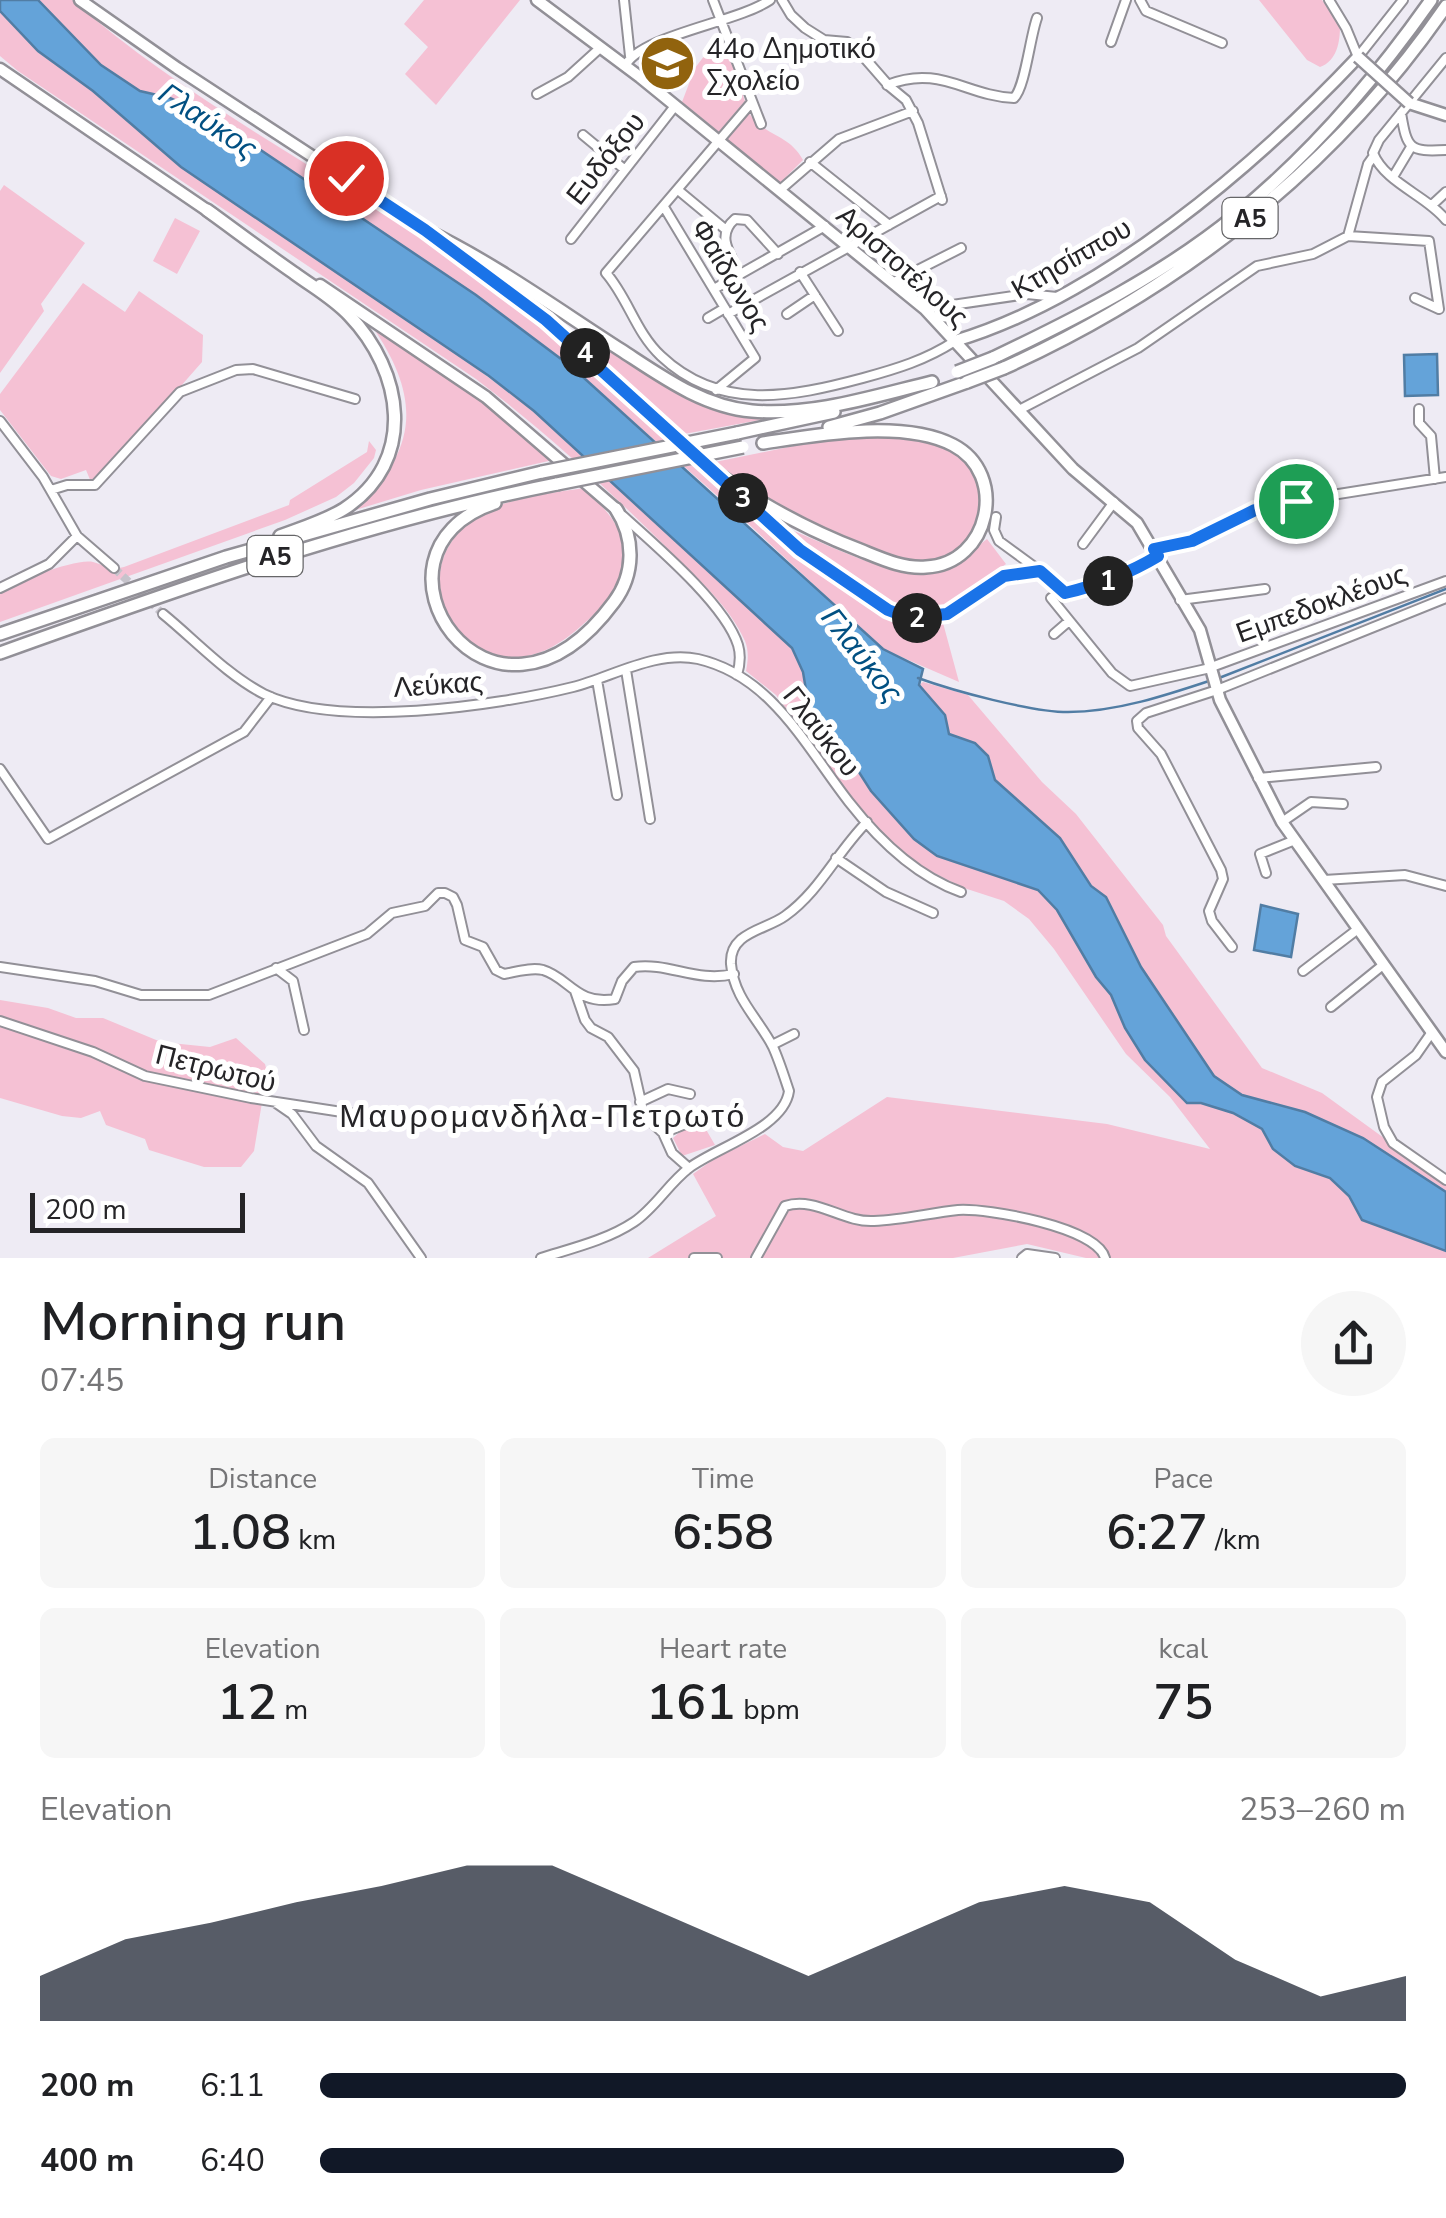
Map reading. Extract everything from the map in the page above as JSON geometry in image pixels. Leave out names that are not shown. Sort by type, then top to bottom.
[{"type":"highway","name":"Α5","points":[[0,653],[311,545],[439,509],[763,443],[880,413],[962,377],[1118,294],[1239,213],[1366,86],[1431,0]]},
{"type":"highway","name":"Α5","points":[[0,634],[226,557],[412,504],[542,472],[847,408],[932,382],[1004,368],[1134,301],[1247,220],[1356,117],[1407,59],[1446,6]]},
{"type":"highway","points":[[206,210],[350,315],[385,366],[395,410],[394,434],[384,460],[373,480],[353,502],[322,520],[226,557]]},
{"type":"highway","points":[[425,230],[471,254],[664,377],[695,395],[726,406],[754,412],[798,410],[851,402],[932,382]]},
{"type":"highway","points":[[712,470],[798,526],[906,566],[926,568],[956,557],[968,548],[982,526],[987,504],[984,479],[970,458],[946,442],[872,431],[763,443]]},
{"type":"highway","points":[[554,484],[481,507],[454,526],[439,548],[432,585],[436,612],[458,642],[491,662],[511,666],[549,658],[581,635],[613,604],[628,574],[630,559],[626,527],[616,509]]},
{"type":"main road","points":[[80,0],[425,230],[546,320],[712,470]]},
{"type":"main road","name":"Αριστοτέλους","points":[[537,0],[600,48],[628,61],[675,106],[925,309],[1073,469],[1137,523],[1200,630],[1217,688]]},
{"type":"main road","points":[[1358,57],[1410,102],[1446,115]]},
{"type":"main road","name":"Κτησίππου","points":[[955,341],[1057,297],[1124,257],[1203,201],[1358,57]]},
{"type":"main road","points":[[0,69],[486,397],[616,509]]},
{"type":"main road","points":[[1217,688],[1282,822],[1446,1052]]},
{"type":"street","points":[[550,10],[558,0]]},
{"type":"street","points":[[713,0],[761,124]]},
{"type":"street","points":[[627,1],[628,61],[755,10],[770,0]]},
{"type":"street","points":[[708,318],[941,198],[906,100],[855,47],[847,42],[824,40],[805,28],[782,0]]},
{"type":"street","points":[[1111,42],[1126,0]]},
{"type":"street","points":[[1140,0],[1146,11],[1222,43]]},
{"type":"street","points":[[1329,0],[1358,57],[1403,0]]},
{"type":"street","points":[[887,84],[903,79],[944,79],[988,93],[1016,96],[1022,88],[1024,61],[1037,18]]},
{"type":"street","points":[[536,94],[568,77],[600,48]]},
{"type":"street","points":[[1348,236],[1368,164],[1379,140],[1446,58]]},
{"type":"street","points":[[568,77],[570,91]]},
{"type":"street","points":[[664,207],[751,103]]},
{"type":"street","name":"Ευδόξου","points":[[571,239],[675,106]]},
{"type":"street","points":[[780,190],[843,136],[912,112]]},
{"type":"street","points":[[1401,113],[1411,147],[1446,150]]},
{"type":"street","points":[[583,134],[624,169]]},
{"type":"street","points":[[1392,177],[1411,147]]},
{"type":"street","points":[[1373,156],[1392,177],[1432,205],[1446,220]]},
{"type":"street","points":[[810,162],[889,225]]},
{"type":"street","points":[[678,190],[725,229]]},
{"type":"street","points":[[1432,205],[1446,192]]},
{"type":"street","name":"Φαίδωνος","points":[[649,343],[606,273],[664,207],[755,358],[716,390]]},
{"type":"street","points":[[740,274],[724,240],[725,229],[734,219],[744,218],[778,254]]},
{"type":"street","points":[[714,289],[825,226]]},
{"type":"street","points":[[1019,410],[1166,331],[1257,266],[1316,253],[1330,242],[1348,236],[1429,241],[1439,310],[1415,298]]},
{"type":"street","points":[[894,282],[962,248]]},
{"type":"street","points":[[800,272],[838,331]]},
{"type":"street","points":[[925,309],[1028,294],[1057,297]]},
{"type":"street","points":[[787,314],[815,296]]},
{"type":"street","name":"Κτησίππου","points":[[649,343],[680,371],[716,390],[761,398],[805,393],[909,365],[955,341]]},
{"type":"street","points":[[51,490],[67,485],[96,485],[176,395],[242,368],[354,399]]},
{"type":"street","points":[[1419,409],[1419,423],[1431,436],[1436,479]]},
{"type":"street","points":[[0,421],[51,490],[77,536],[114,568]]},
{"type":"street","points":[[712,470],[820,566],[888,610],[909,618],[947,614],[1004,576],[1040,571]]},
{"type":"street","points":[[996,517],[994,530],[999,542],[1067,595],[1117,578],[1156,553],[1201,538],[1269,505],[1446,477]]},
{"type":"street","points":[[1083,544],[1114,502]]},
{"type":"street","points":[[616,509],[682,572],[726,624],[740,652],[737,676]]},
{"type":"street","points":[[0,588],[49,564],[77,536]]},
{"type":"street","name":"Εμπεδοκλέους","points":[[1069,621],[1127,686],[1212,669],[1446,581]]},
{"type":"street","points":[[1180,600],[1265,589]]},
{"type":"street","points":[[1051,598],[1069,621],[1054,634]]},
{"type":"street","points":[[1232,947],[1210,914],[1223,878],[1221,870],[1161,754],[1136,725],[1146,712],[1446,598]]},
{"type":"street","name":"Λεύκας","points":[[163,614],[236,676],[271,697],[310,708],[394,710],[507,701],[655,661],[686,658],[737,676]]},
{"type":"street","points":[[626,670],[650,819]]},
{"type":"street","name":"Γλαύκου","points":[[737,676],[780,710],[866,822],[908,862],[960,892]]},
{"type":"street","points":[[596,680],[617,795]]},
{"type":"street","points":[[0,769],[48,839],[244,732],[271,697]]},
{"type":"street","points":[[1258,778],[1376,768]]},
{"type":"street","points":[[1282,822],[1311,802],[1343,804]]},
{"type":"street","points":[[542,1258],[605,1237],[637,1220],[689,1168],[765,1124],[782,1109],[789,1090],[772,1045],[750,1016],[734,974],[732,956],[740,939],[791,912],[823,880],[866,822]]},
{"type":"street","points":[[1266,872],[1260,854],[1295,840]]},
{"type":"street","points":[[836,858],[886,892],[934,913]]},
{"type":"street","points":[[1324,880],[1405,875],[1446,886]]},
{"type":"street","points":[[0,967],[95,981],[142,995],[210,995],[367,934],[392,912],[425,906],[438,893],[445,892],[457,905],[466,940],[483,948],[496,970],[504,974],[534,968],[549,972],[575,992],[596,999],[614,998],[634,967],[647,965],[706,978],[734,974]]},
{"type":"street","points":[[1303,971],[1358,929]]},
{"type":"street","points":[[1331,1007],[1383,965]]},
{"type":"street","points":[[276,968],[293,980],[304,1030]]},
{"type":"street","points":[[575,992],[584,1020],[608,1037],[634,1071],[649,1122],[663,1133],[672,1153],[689,1168]]},
{"type":"street","name":"Πετρωτού","points":[[0,1021],[93,1052],[146,1076],[272,1101],[292,1114],[316,1146],[368,1182],[420,1258]]},
{"type":"street","points":[[1432,1032],[1416,1055],[1382,1082],[1377,1097],[1384,1127],[1393,1143],[1446,1180]]},
{"type":"street","points":[[772,1045],[794,1034]]},
{"type":"street","points":[[640,1102],[676,1081]]},
{"type":"street","points":[[668,1089],[690,1094]]},
{"type":"street","points":[[272,1101],[368,1116]]},
{"type":"street","points":[[663,1133],[692,1121]]},
{"type":"street","points":[[756,1258],[785,1206],[797,1202],[874,1221],[960,1210],[992,1212],[1081,1234],[1098,1245],[1104,1258]]},
{"type":"street","points":[[1022,1258],[1027,1254],[1055,1258]]},
{"type":"street","points":[[694,1258],[716,1258]]},
{"type":"shaded area","points":[[38,0],[72,0],[164,72],[459,264],[573,356],[820,571],[894,615],[943,623],[959,682],[883,649],[740,516],[573,368],[525,331],[213,118],[170,98],[140,91],[101,65]]},
{"type":"shaded area","points":[[424,0],[520,0],[436,105],[405,74],[428,47],[404,24]]},
{"type":"shaded area","points":[[1259,0],[1322,0],[1340,26],[1334,56],[1320,67],[1307,60]]},
{"type":"shaded area","points":[[0,11],[181,167],[442,343],[534,411],[792,648],[803,672],[810,715],[824,736],[848,755],[871,791],[914,839],[1037,890],[1057,910],[1111,996],[1125,1028],[1201,1103],[1234,1113],[1263,1129],[1273,1149],[1295,1166],[1330,1178],[1349,1196],[1362,1220],[1446,1251],[1446,1258],[1086,1258],[1027,1244],[953,1258],[648,1258],[716,1216],[693,1174],[714,1159],[765,1134],[783,1147],[803,1151],[887,1097],[1107,1124],[1210,1149],[1170,1097],[1126,1054],[1029,919],[1004,901],[964,888],[910,861],[870,821],[776,695],[746,671],[745,641],[722,605],[625,507],[476,379],[18,71],[0,56]]},
{"type":"shaded area","points":[[721,34],[745,101],[719,132],[682,102],[695,68]]},
{"type":"shaded area","points":[[748,112],[762,127],[791,145],[803,160],[780,183],[727,139]]},
{"type":"shaded area","points":[[4,185],[85,243],[41,304],[44,311],[0,373],[0,191]]},
{"type":"shaded area","points":[[175,218],[200,231],[177,274],[153,261]]},
{"type":"shaded area","points":[[83,283],[125,312],[139,291],[203,335],[202,362],[123,452],[91,482],[86,470],[61,479],[51,476],[0,410],[0,394]]},
{"type":"shaded area","points":[[372,326],[486,403],[553,460],[421,490],[352,511],[390,467],[406,423],[399,377]]},
{"type":"shaded area","points":[[579,330],[648,376],[695,399],[747,414],[776,417],[684,434],[579,337]]},
{"type":"shaded area","points":[[842,436],[911,440],[957,454],[973,468],[981,487],[980,512],[967,539],[942,557],[919,560],[890,556],[790,513],[715,462]]},
{"type":"shaded area","points":[[369,441],[376,450],[374,458],[354,483],[336,497],[285,520],[0,622],[0,590],[73,564],[93,562],[111,568],[124,567],[289,505],[290,500],[367,452]]},
{"type":"shaded area","points":[[584,488],[613,520],[624,545],[622,572],[612,593],[580,627],[541,652],[505,658],[475,647],[453,626],[441,597],[441,566],[456,536],[498,506]]},
{"type":"shaded area","points":[[791,530],[866,561],[907,572],[942,570],[987,539],[1006,564],[953,604],[915,609],[885,598],[848,577]]},
{"type":"shaded area","points":[[923,682],[968,695],[1042,782],[1076,814],[1163,925],[1166,936],[1262,1068],[1322,1093],[1446,1183],[1446,1192],[1363,1138],[1305,1112],[1242,1095],[1214,1076],[1141,967],[1106,897],[1091,886],[1060,838],[995,780],[988,755],[975,743],[949,734],[945,721],[919,685]]},
{"type":"shaded area","points":[[0,1000],[48,1008],[76,1018],[103,1018],[161,1042],[210,1047],[236,1038],[265,1064],[267,1072],[254,1151],[241,1167],[204,1167],[149,1150],[145,1139],[106,1125],[100,1111],[81,1118],[62,1116],[0,1098]]},
{"type":"shaded area","points":[[704,1126],[715,1145],[682,1156],[673,1138],[682,1130]]},
{"type":"water","name":"Γλαύκος","points":[[0,0],[38,0],[101,65],[140,91],[170,98],[213,118],[476,295],[573,368],[883,649],[923,669],[919,685],[945,715],[949,734],[975,743],[988,756],[995,780],[1060,838],[1091,886],[1106,897],[1141,967],[1214,1076],[1242,1095],[1305,1112],[1363,1138],[1446,1192],[1446,1251],[1362,1220],[1349,1196],[1330,1178],[1295,1166],[1273,1149],[1262,1129],[1233,1113],[1187,1103],[1145,1060],[1111,995],[1096,977],[1057,910],[1038,890],[937,856],[914,839],[871,791],[848,755],[824,736],[810,714],[803,672],[792,648],[534,411],[489,376],[181,167],[93,91],[38,51],[0,11]]},
{"type":"water","points":[[1437,354],[1438,395],[1405,396],[1404,355]]},
{"type":"water","points":[[1261,905],[1298,914],[1291,957],[1254,950]]},
{"type":"waterway","points":[[1219,678],[1446,589]]},
{"type":"waterway","name":"Γλαύκος","points":[[918,678],[1014,705],[1068,712],[1123,706],[1212,680]]},
{"type":"tunnel","points":[[114,568],[163,614]]},
{"type":"place","name":"44ο Δημοτικό Σχολείο","points":[[667,64]]},
{"type":"district","name":"Μαυρομανδήλα-Πετρωτό","points":[[543,1116]]},
{"type":"route","points":[[346,178],[425,230],[546,320],[820,566],[888,610],[909,618],[947,614],[1004,576],[1021,572],[1040,571],[1065,593],[1090,587],[1143,565],[1158,556],[1154,549],[1206,536],[1269,505],[1296,501]]}]
